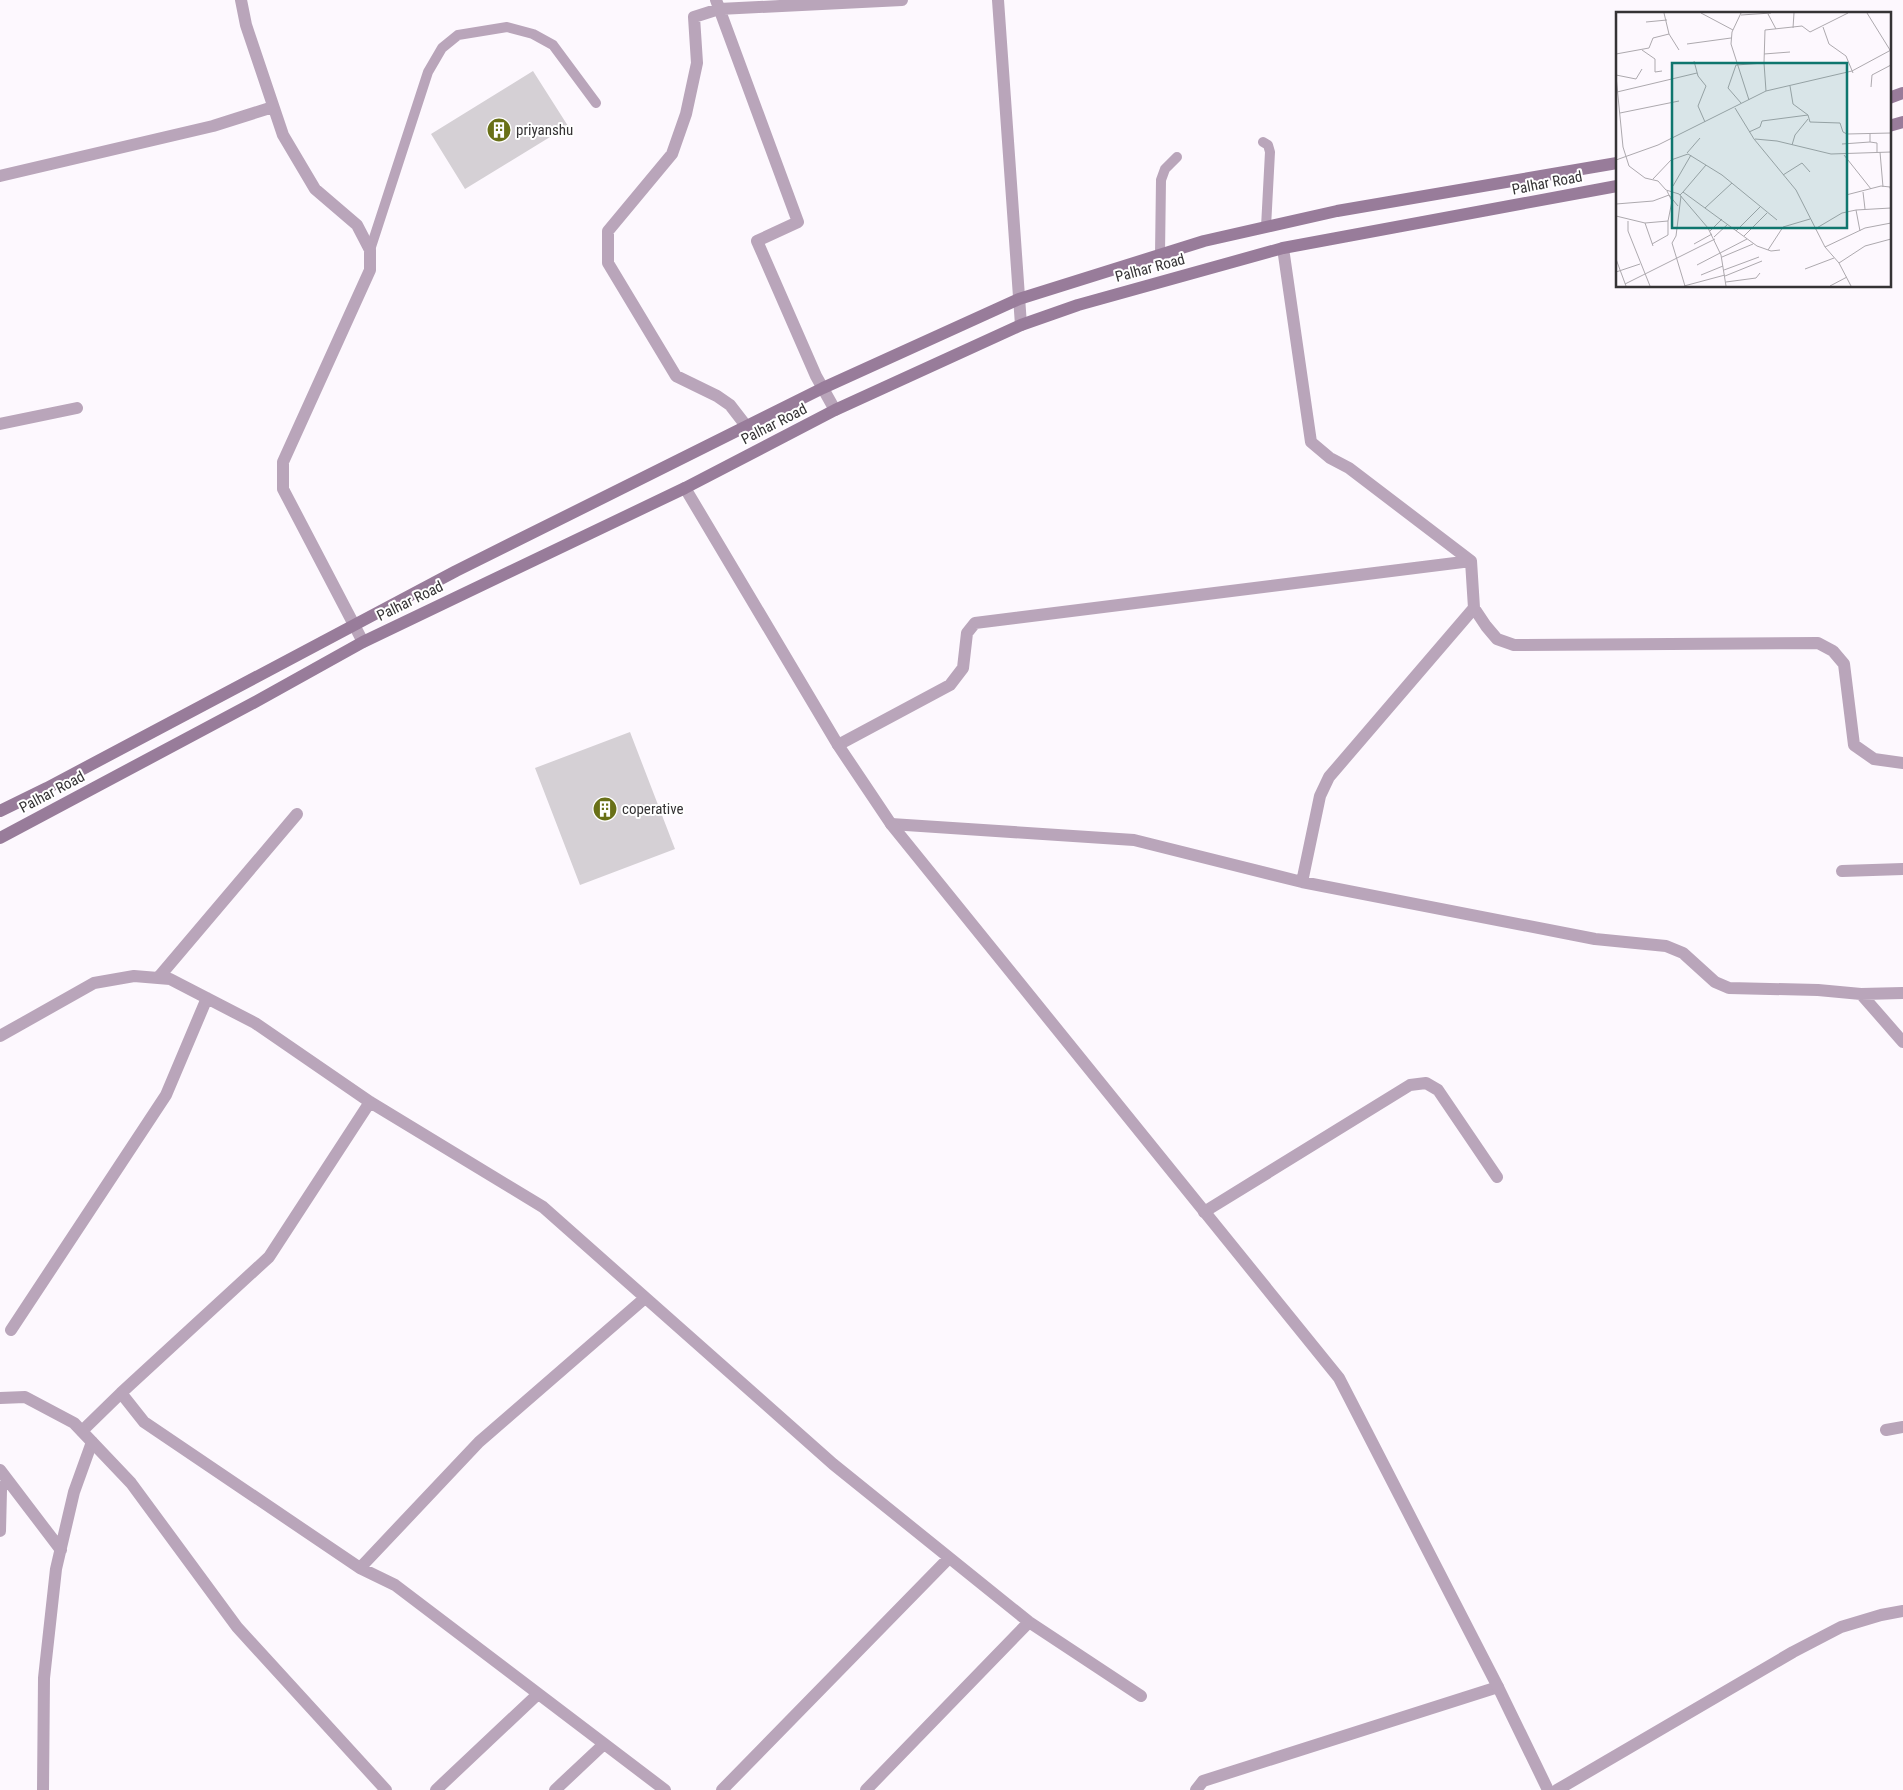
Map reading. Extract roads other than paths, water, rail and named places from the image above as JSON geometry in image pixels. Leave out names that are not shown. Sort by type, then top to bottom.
[{"type":"main road","points":[[1890,98],[1903,93]]},
{"type":"main road","points":[[1890,126],[1903,122]]},
{"type":"main road","name":"Palhar Road","points":[[0,811],[48,788],[456,571],[823,388],[1019,299],[1204,241],[1337,211],[1616,164]]},
{"type":"main road","name":"Palhar Road","points":[[0,838],[257,702],[363,642],[685,488],[835,410],[1021,325],[1078,304],[1283,248],[1616,186]]},
{"type":"street","points":[[241,0],[246,25],[283,135],[315,189],[357,225],[370,250],[370,270],[283,462],[283,489],[363,642]]},
{"type":"street","points":[[747,427],[730,405],[717,396],[676,376],[608,263],[608,231],[672,154],[686,114],[697,63],[694,17],[718,5],[902,0]]},
{"type":"street","points":[[998,0],[1021,325]]},
{"type":"street","points":[[718,5],[798,222],[757,241],[816,376],[835,410]]},
{"type":"street","points":[[0,176],[213,126],[273,107]]},
{"type":"street","points":[[1283,248],[1311,442],[1330,458],[1349,468],[1471,561],[1474,608],[1497,639],[1514,645],[1818,643],[1833,651],[1844,664],[1854,745],[1874,759],[1903,763]]},
{"type":"street","points":[[0,424],[77,408]]},
{"type":"street","points":[[685,488],[838,745],[891,824],[1339,1378],[1498,1687],[1548,1790]]},
{"type":"street","points":[[838,745],[950,685],[963,668],[967,633],[975,623],[1471,561]]},
{"type":"street","points":[[1302,882],[1320,796],[1329,776],[1474,608]]},
{"type":"street","points":[[158,978],[297,814]]},
{"type":"street","points":[[891,824],[1134,840],[1302,882],[1594,939],[1666,946],[1683,953],[1715,982],[1729,988],[1818,990],[1861,994],[1903,993]]},
{"type":"street","points":[[1842,871],[1903,869]]},
{"type":"street","points":[[0,1036],[94,983],[134,976],[170,979],[255,1023],[370,1102],[542,1207],[833,1464],[1029,1622],[1141,1696]]},
{"type":"street","points":[[1861,994],[1903,1042]]},
{"type":"street","points":[[11,1330],[166,1095],[207,998]]},
{"type":"street","points":[[1204,1212],[1410,1084],[1426,1083],[1438,1090],[1497,1177]]},
{"type":"street","points":[[82,1431],[270,1257],[370,1102]]},
{"type":"street","points":[[360,1568],[479,1442],[645,1298]]},
{"type":"street","points":[[122,1393],[144,1422],[360,1568],[395,1585],[665,1790]]},
{"type":"street","points":[[0,1398],[25,1396],[74,1423],[82,1431],[131,1483],[236,1627],[386,1790]]},
{"type":"street","points":[[1886,1430],[1903,1427]]},
{"type":"street","points":[[43,1790],[44,1678],[56,1569],[74,1492],[92,1442]]},
{"type":"street","points":[[0,1470],[61,1550]]},
{"type":"street","points":[[0,1487],[0,1531]]},
{"type":"street","points":[[722,1790],[949,1558]]},
{"type":"street","points":[[1557,1790],[1841,1626],[1880,1615],[1903,1611]]},
{"type":"street","points":[[866,1790],[1029,1622]]},
{"type":"street","points":[[1196,1790],[1203,1781],[1498,1687]]},
{"type":"street","points":[[436,1790],[538,1694]]},
{"type":"street","points":[[555,1790],[604,1744]]},
{"type":"lane","points":[[370,250],[428,72],[442,48],[458,35],[508,27],[533,34],[553,45],[596,103]]},
{"type":"lane","points":[[1263,142],[1268,145],[1270,152],[1266,227]]},
{"type":"lane","points":[[1160,254],[1161,180],[1165,169],[1177,157]]},
{"type":"place","name":"priyanshu","points":[[499,130]]},
{"type":"place","name":"coperative","points":[[605,809]]}]
